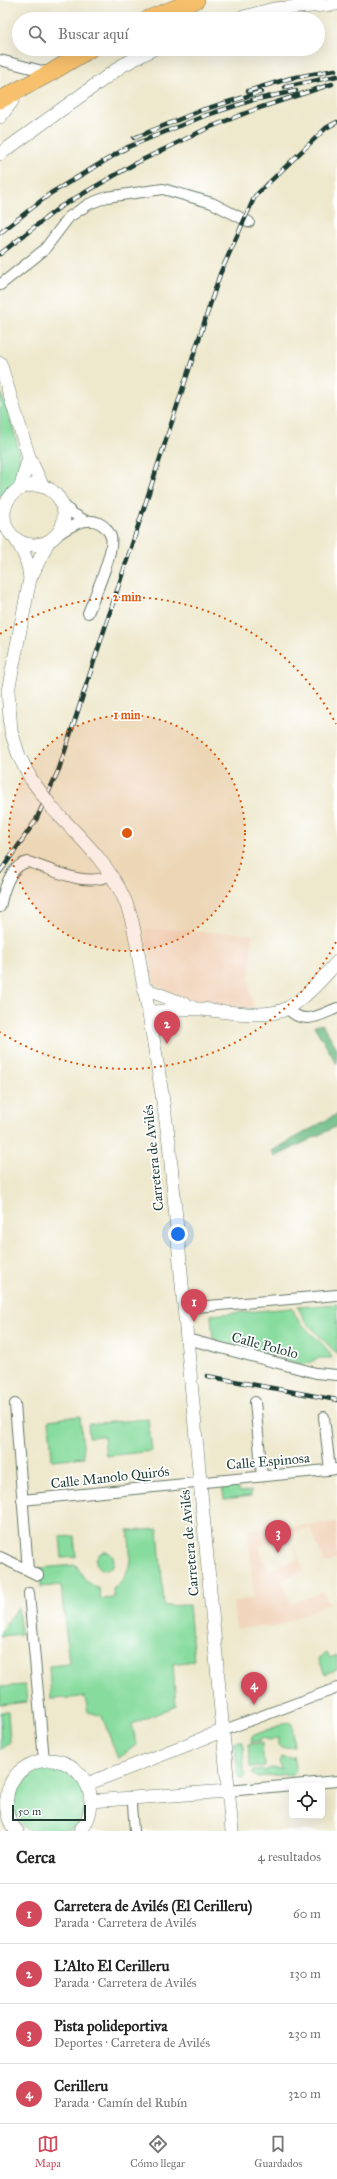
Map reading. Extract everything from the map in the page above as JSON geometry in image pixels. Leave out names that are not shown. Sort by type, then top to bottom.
[{"type":"highway","points":[[166,12],[196,0]]},
{"type":"highway","points":[[4,104],[79,56]]},
{"type":"street","points":[[263,12],[274,9],[337,4]]},
{"type":"street","points":[[0,154],[123,65],[140,56]]},
{"type":"street","points":[[0,60],[50,74]]},
{"type":"street","points":[[0,117],[4,104]]},
{"type":"street","points":[[0,285],[44,250],[69,217],[89,204],[107,197],[164,189],[212,203],[249,222]]},
{"type":"street","points":[[0,363],[29,457],[43,487]]},
{"type":"street","points":[[20,489],[29,457]]},
{"type":"street","points":[[30,579],[30,566],[24,551],[8,531],[3,507],[20,489],[32,486],[43,487],[54,493],[72,513],[86,521],[97,522],[106,527],[111,538],[111,550],[88,613]]},
{"type":"street","points":[[30,579],[53,538],[63,524],[64,513],[61,502]]},
{"type":"street","points":[[8,531],[25,544],[37,545],[86,521]]},
{"type":"street","name":"Carretera de Avilés","points":[[30,579],[9,677],[8,718],[14,744],[31,780],[53,809],[84,842],[111,875],[126,903],[149,1013],[168,1142],[232,1831]]},
{"type":"street","points":[[0,907],[3,890],[8,880],[23,863],[28,862],[88,881],[102,880],[111,875]]},
{"type":"street","points":[[149,1013],[200,1009],[231,1013],[276,1012],[288,1008],[337,962]]},
{"type":"street","points":[[145,989],[200,1009]]},
{"type":"street","points":[[288,1008],[295,1016],[304,1018],[316,1017],[337,1008]]},
{"type":"street","points":[[184,1308],[337,1295]]},
{"type":"street","name":"Calle Pololo","points":[[187,1338],[316,1373],[337,1375]]},
{"type":"street","points":[[255,1402],[262,1476]]},
{"type":"street","points":[[15,1404],[28,1570]]},
{"type":"street","points":[[324,1417],[333,1469]]},
{"type":"street","name":"Calle Espinosa","points":[[200,1481],[333,1469]]},
{"type":"street","name":"Calle Manolo Quirós","points":[[22,1500],[200,1481]]},
{"type":"street","points":[[0,1557],[38,1575]]},
{"type":"street","points":[[29,1593],[44,1760]]},
{"type":"street","points":[[87,1784],[337,1688]]},
{"type":"street","points":[[17,1831],[4,1818],[7,1791],[13,1779],[21,1770],[32,1763],[44,1760],[58,1760],[70,1765],[80,1773],[87,1784],[91,1801],[90,1814],[80,1831]]},
{"type":"street","points":[[91,1801],[337,1781]]},
{"type":"street","points":[[132,1805],[134,1831]]},
{"type":"shaded area","points":[[158,929],[252,934],[249,988],[254,1008],[203,1003],[183,998],[154,984],[145,930]]},
{"type":"shaded area","points":[[337,1522],[337,1559],[325,1564],[310,1527],[290,1535],[304,1571],[281,1580],[291,1604],[323,1591],[327,1602],[337,1600],[272,1628],[261,1626],[236,1629],[233,1603],[254,1597],[248,1530]],"holes":[[[289,1535],[298,1559],[268,1570],[259,1547]]]},
{"type":"green space","points":[[0,390],[16,437],[19,462],[18,474],[14,484],[0,497]]},
{"type":"green space","points":[[322,1024],[337,1048],[337,1064],[314,1026]]},
{"type":"green space","points":[[337,1114],[337,1126],[275,1157],[272,1151]]},
{"type":"green space","points":[[337,1304],[337,1354],[305,1321],[298,1307]]},
{"type":"green space","points":[[292,1308],[300,1322],[324,1345],[332,1358],[319,1358],[304,1365],[213,1339],[211,1315]]},
{"type":"green space","points":[[80,1416],[84,1457],[52,1460],[49,1420]]},
{"type":"green space","points":[[148,1419],[152,1451],[106,1456],[104,1436],[89,1437],[88,1424]]},
{"type":"green space","points":[[235,1483],[240,1492],[251,1491],[251,1496],[224,1499],[222,1484]]},
{"type":"green space","points":[[158,1529],[164,1606],[189,1605],[194,1661],[173,1664],[176,1706],[132,1724],[137,1744],[118,1759],[102,1716],[88,1712],[85,1697],[51,1699],[49,1666],[69,1664],[61,1585],[41,1587],[40,1568],[76,1565],[86,1581],[99,1589],[101,1599],[114,1598],[113,1589],[125,1577],[130,1563],[128,1531]]},
{"type":"green space","points":[[74,1536],[76,1557],[62,1558],[60,1537]]},
{"type":"green space","points":[[105,1552],[111,1555],[114,1561],[111,1567],[105,1570],[99,1567],[96,1561],[99,1555]]},
{"type":"green space","points":[[18,1607],[21,1634],[0,1636],[0,1633]]},
{"type":"green space","points":[[327,1653],[330,1658],[337,1655],[337,1669],[325,1674],[318,1658]]},
{"type":"green space","points":[[25,1685],[27,1702],[0,1705],[0,1687]]},
{"type":"green space","points":[[0,1712],[8,1712],[10,1742],[0,1750]]},
{"type":"green space","points":[[288,1722],[292,1724],[294,1747],[281,1748],[278,1745],[278,1738],[269,1740],[263,1738],[260,1741],[251,1742],[252,1736]]},
{"type":"green space","points":[[239,1741],[243,1742],[244,1771],[246,1775],[243,1779],[238,1777],[235,1743]]},
{"type":"green space","points":[[262,1743],[264,1766],[250,1767],[248,1744]]},
{"type":"green space","points":[[293,1756],[296,1771],[293,1774],[257,1777],[253,1775],[253,1770],[262,1769],[265,1771],[271,1768],[281,1769],[279,1761],[282,1757],[293,1758]]},
{"type":"green space","points":[[49,1767],[68,1774],[75,1780],[83,1794],[84,1803],[82,1812],[76,1825],[68,1830],[30,1831],[22,1825],[15,1811],[15,1794],[24,1779],[31,1774]]},
{"type":"railway","points":[[248,91],[291,78],[335,70]]},
{"type":"railway","points":[[285,87],[337,76]]},
{"type":"railway","points":[[0,254],[60,207],[136,163],[208,128],[256,109],[332,84]]},
{"type":"railway","points":[[0,233],[51,193],[128,147],[204,116],[253,100],[296,91]]},
{"type":"railway","points":[[134,138],[202,110],[261,92]]},
{"type":"railway","points":[[0,872],[36,820],[59,769],[220,274],[255,196],[326,128],[337,122]]},
{"type":"railway","points":[[207,1376],[337,1400]]},
{"type":"place","name":"L'Alto El Cerilleru","points":[[167,1044]]},
{"type":"place","name":"Carretera de Avilés (El Cerilleru)","points":[[194,1322]]},
{"type":"place","name":"Pista polideportiva","points":[[278,1553]]},
{"type":"place","name":"Cerilleru","points":[[254,1705]]}]
